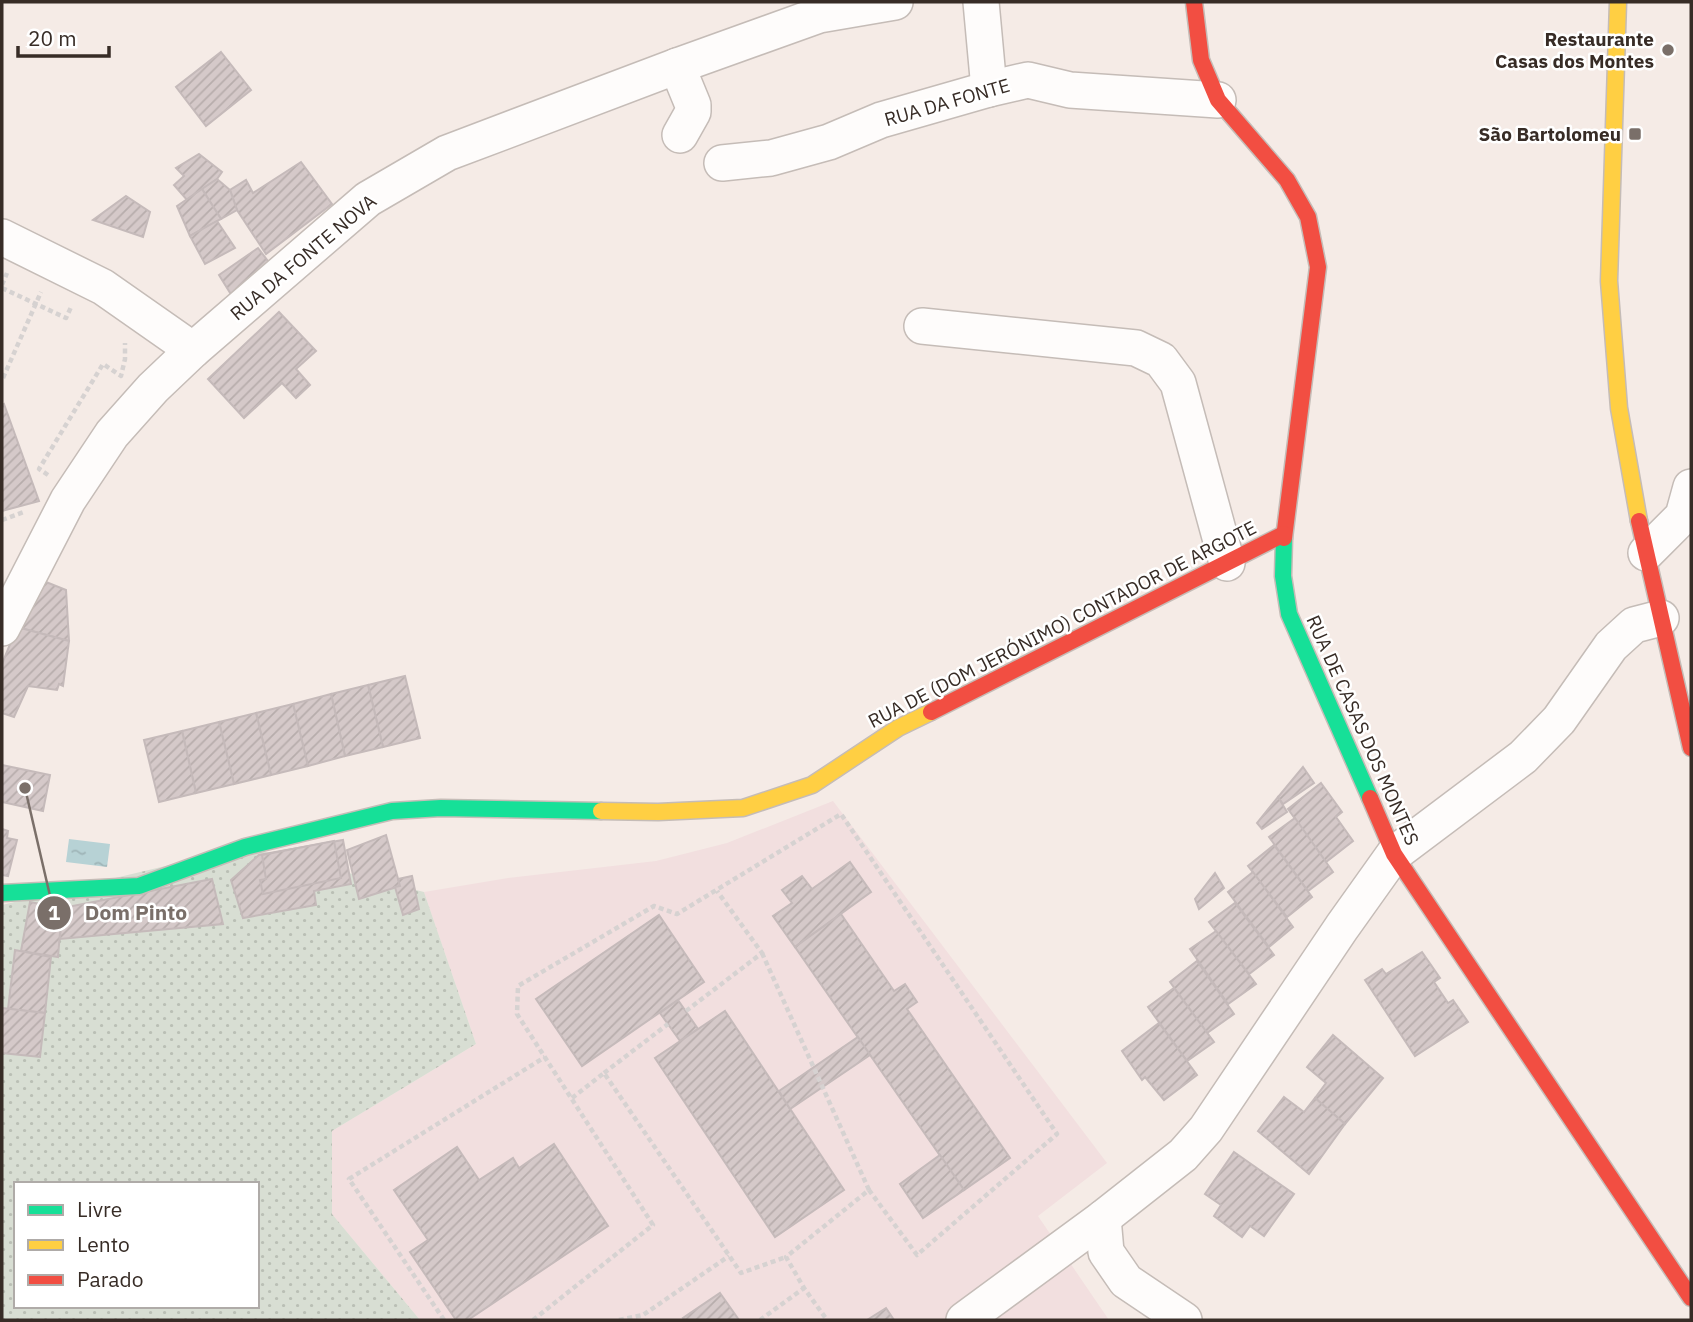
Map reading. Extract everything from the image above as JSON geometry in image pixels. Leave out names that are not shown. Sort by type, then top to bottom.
[{"type":"street","name":"RUA DA FONTE NOVA","points":[[2,628],[68,500],[112,434],[153,388],[193,351],[368,199],[447,153],[677,66],[819,15],[895,2]]},
{"type":"street","points":[[981,2],[989,89]]},
{"type":"street","name":"RUA DE CASAS DOS MONTES","points":[[1194,2],[1201,60],[1218,100],[1287,180],[1308,217],[1318,267],[1284,534],[1283,576],[1289,614],[1394,854],[1691,1298]]},
{"type":"street","points":[[1618,2],[1609,281],[1619,408],[1637,513],[1691,748]]},
{"type":"street","points":[[677,66],[694,105],[680,135]]},
{"type":"street","name":"RUA DA FONTE","points":[[722,163],[771,158],[829,142],[881,120],[1028,80],[1070,90],[1218,100]]},
{"type":"street","points":[[2,237],[103,288],[193,351]]},
{"type":"street","points":[[922,326],[1136,348],[1161,360],[1178,383],[1227,563]]},
{"type":"street","points":[[1646,553],[1683,516],[1691,487]]},
{"type":"street","name":"RUA DE (DOM JERÓNIMO) CONTADOR DE ARGOTE","points":[[2,893],[139,886],[245,847],[392,811],[441,808],[658,812],[743,808],[812,785],[898,728],[1284,534]]},
{"type":"street","points":[[964,1320],[1103,1218],[1183,1155],[1206,1129],[1394,854],[1523,757],[1559,720],[1611,646],[1633,625],[1661,618]]},
{"type":"street","points":[[1103,1218],[1106,1252],[1126,1281],[1184,1320]]},
{"type":"path","points":[[3,378],[54,263]]},
{"type":"path","points":[[2,288],[66,318],[77,295]]},
{"type":"path","points":[[56,482],[40,469],[103,364],[121,376],[125,342]]},
{"type":"path","points":[[533,1320],[653,1225],[517,1014],[518,986],[654,905],[677,914],[841,814],[1057,1134],[917,1255],[869,1190],[762,953],[717,891]]},
{"type":"path","points":[[686,1011],[762,953]]},
{"type":"path","points":[[572,1098],[668,1024]]},
{"type":"path","points":[[444,1320],[349,1180],[545,1057]]},
{"type":"path","points":[[604,1073],[741,1273],[786,1257],[869,1190]]},
{"type":"path","points":[[619,1320],[645,1318],[729,1255]]},
{"type":"path","points":[[786,1257],[827,1320]]},
{"type":"path","points":[[760,1320],[804,1288]]},
{"type":"shaded area","points":[[833,801],[1107,1163],[1038,1216],[1109,1320],[420,1320],[332,1214],[332,1131],[476,1044],[424,892],[508,878],[656,861],[727,843]]},
{"type":"shaded area","points":[[245,847],[424,892],[476,1044],[332,1131],[332,1214],[420,1320],[2,1320],[2,905]]},
{"type":"water","points":[[69,839],[110,844],[107,867],[66,862]]},
{"type":"building","points":[[221,52],[251,90],[206,126],[176,87]]},
{"type":"building","points":[[199,154],[222,172],[217,179],[187,200],[174,185],[184,176],[176,168]]},
{"type":"building","points":[[301,162],[332,204],[266,254],[237,210],[230,190],[246,180],[253,193]]},
{"type":"building","points":[[217,179],[230,190],[237,210],[221,219],[202,189]]},
{"type":"building","points":[[202,189],[221,219],[190,236],[177,206]]},
{"type":"building","points":[[126,196],[150,212],[143,237],[93,220]]},
{"type":"building","points":[[217,221],[235,248],[205,264],[190,236]]},
{"type":"building","points":[[258,248],[271,265],[232,296],[219,275]]},
{"type":"building","points":[[279,312],[316,351],[296,369],[310,385],[296,398],[282,383],[244,418],[208,379]]},
{"type":"building","points":[[4,404],[39,501],[2,511],[2,405]]},
{"type":"building","points":[[41,580],[66,590],[69,641],[17,627]]},
{"type":"building","points":[[17,627],[69,641],[63,686],[59,684],[57,690],[28,686],[14,717],[2,713],[2,664]]},
{"type":"building","points":[[405,676],[420,738],[383,747],[368,685]]},
{"type":"building","points":[[368,685],[383,747],[345,756],[331,694]]},
{"type":"building","points":[[331,694],[345,756],[308,766],[293,704]]},
{"type":"building","points":[[293,704],[308,766],[271,775],[256,713]]},
{"type":"building","points":[[256,713],[271,775],[234,784],[219,722]]},
{"type":"building","points":[[219,722],[234,784],[196,793],[182,731]]},
{"type":"building","points":[[182,731],[196,793],[159,802],[144,740]]},
{"type":"building","points":[[2,765],[50,775],[43,811],[2,802]]},
{"type":"building","points":[[1303,767],[1314,783],[1283,804],[1278,797]]},
{"type":"building","points":[[1321,783],[1342,812],[1336,817],[1353,841],[1326,862],[1288,809]]},
{"type":"building","points":[[1278,797],[1287,812],[1262,829],[1257,823]]},
{"type":"building","points":[[1295,818],[1333,872],[1308,891],[1269,837]]},
{"type":"building","points":[[2,829],[8,831],[7,838],[17,840],[8,876],[2,875]]},
{"type":"building","points":[[386,835],[400,886],[359,899],[347,850]]},
{"type":"building","points":[[343,840],[351,884],[314,891],[316,905],[243,918],[231,880],[259,855]]},
{"type":"building","points":[[334,841],[341,878],[263,894],[260,880],[266,879],[262,855]]},
{"type":"building","points":[[1274,845],[1312,897],[1287,917],[1248,866]]},
{"type":"building","points":[[850,862],[871,892],[795,947],[773,916],[792,903],[782,890],[802,876],[812,889]]},
{"type":"building","points":[[1253,872],[1293,927],[1269,947],[1228,892]]},
{"type":"building","points":[[1215,873],[1224,888],[1199,909],[1195,899]]},
{"type":"building","points":[[412,876],[419,909],[403,915],[395,887],[400,886],[398,879]]},
{"type":"building","points":[[212,879],[223,924],[60,939],[62,908]]},
{"type":"building","points":[[30,902],[62,908],[58,957],[21,951]]},
{"type":"building","points":[[1235,903],[1274,955],[1249,974],[1209,922]]},
{"type":"building","points":[[841,914],[894,991],[905,984],[917,1002],[907,1009],[1010,1158],[964,1190],[795,947]]},
{"type":"building","points":[[659,915],[704,982],[582,1066],[536,999]]},
{"type":"building","points":[[1216,931],[1256,984],[1228,1004],[1190,949]]},
{"type":"building","points":[[15,950],[51,957],[45,1013],[8,1009]]},
{"type":"building","points":[[1422,952],[1440,978],[1434,982],[1448,1003],[1453,1000],[1468,1022],[1415,1056],[1365,980],[1382,969],[1386,974]]},
{"type":"building","points":[[1197,961],[1234,1014],[1207,1033],[1170,982]]},
{"type":"building","points":[[1174,988],[1214,1042],[1187,1061],[1148,1007]]},
{"type":"building","points":[[678,1000],[698,1029],[680,1041],[660,1013]]},
{"type":"building","points":[[2,1008],[45,1013],[40,1057],[2,1053]]},
{"type":"building","points":[[725,1011],[844,1190],[775,1237],[655,1058]]},
{"type":"building","points":[[1159,1023],[1197,1075],[1164,1100],[1145,1077],[1142,1080],[1122,1051]]},
{"type":"building","points":[[1333,1035],[1383,1078],[1345,1124],[1315,1098],[1326,1083],[1307,1067]]},
{"type":"building","points":[[858,1037],[870,1055],[790,1109],[779,1091]]},
{"type":"building","points":[[1284,1097],[1304,1112],[1315,1098],[1345,1124],[1309,1174],[1258,1131]]},
{"type":"building","points":[[554,1144],[608,1226],[468,1320],[456,1320],[410,1252],[428,1240],[394,1190],[457,1147],[479,1180],[513,1158],[519,1168]]},
{"type":"building","points":[[1234,1152],[1294,1194],[1264,1236],[1250,1226],[1242,1237],[1214,1216],[1221,1205],[1205,1194]]},
{"type":"building","points":[[940,1155],[964,1190],[923,1218],[900,1184]]},
{"type":"building","points":[[720,1293],[739,1320],[683,1318]]},
{"type":"building","points":[[886,1308],[894,1320],[867,1320]]},
{"type":"traffic: fast","points":[[1284,538],[1283,576],[1289,614],[1370,798]]},
{"type":"traffic: fast","points":[[2,893],[139,886],[245,847],[392,811],[441,808],[601,811]]},
{"type":"traffic: slow","points":[[1618,2],[1609,281],[1619,408],[1639,521]]},
{"type":"traffic: slow","points":[[601,811],[658,812],[743,808],[812,785],[898,728],[931,712]]},
{"type":"traffic: jam","points":[[1194,2],[1201,60],[1218,100],[1287,180],[1308,217],[1318,267],[1284,538]]},
{"type":"traffic: jam","points":[[1639,521],[1691,748]]},
{"type":"traffic: jam","points":[[931,712],[1284,534]]},
{"type":"traffic: jam","points":[[1370,798],[1394,854],[1691,1298]]},
{"type":"place","name":"Restaurante Casas dos Montes","points":[[1668,50]]},
{"type":"place","name":"São Bartolomeu","points":[[1635,134]]},
{"type":"place","name":"Dom Pinto","points":[[25,788]]}]
